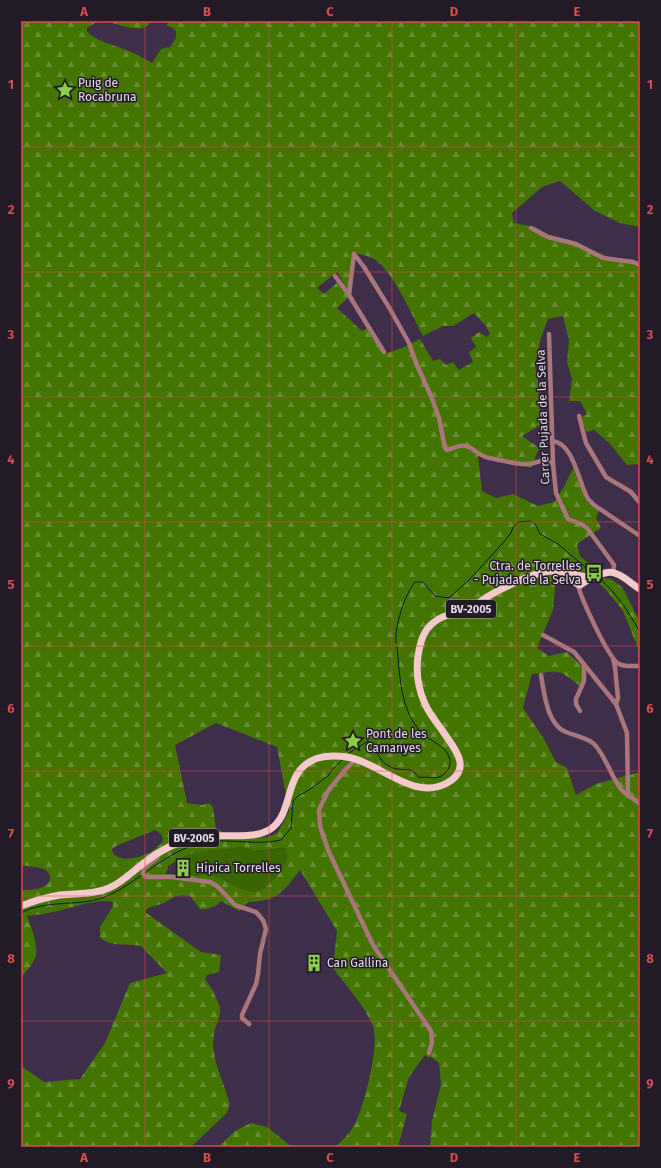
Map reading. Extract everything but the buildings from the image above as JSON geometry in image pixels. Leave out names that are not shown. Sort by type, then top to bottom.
[{"type":"main road","name":"BV-2005","points":[[21,906],[52,896],[93,893],[105,890],[120,883],[145,862],[160,852],[182,842],[200,837],[261,834],[276,825],[281,817],[293,782],[303,767],[318,758],[344,757],[356,759],[415,786],[436,787],[451,780],[460,769],[459,756],[425,705],[418,686],[417,664],[420,644],[425,632],[436,620],[448,615],[468,611],[491,595],[533,575],[549,571],[570,574],[580,580],[606,572],[613,573]]},
{"type":"main road","points":[[613,573],[618,574],[640,589]]},
{"type":"street","points":[[531,228],[548,236],[576,244],[603,258],[633,262],[640,265]]},
{"type":"street","points":[[349,295],[354,254],[364,267],[390,309],[409,343],[439,418],[444,448],[447,450],[460,446],[468,446],[483,457],[529,464],[547,460],[553,464]]},
{"type":"street","points":[[335,276],[349,295],[384,352]]},
{"type":"street","name":"Carrer Pujada de la Selva","points":[[550,334],[552,441],[556,494],[568,519],[587,528],[614,565],[613,573]]},
{"type":"street","points":[[579,416],[586,443],[606,478],[631,492],[640,503]]},
{"type":"street","points":[[552,441],[558,442],[568,451],[588,499],[594,505],[640,536]]},
{"type":"street","points":[[580,580],[596,626],[613,659],[618,698],[616,704]]},
{"type":"street","points":[[543,635],[574,652],[616,704],[626,733],[628,796]]},
{"type":"street","points":[[613,659],[622,666],[640,666]]},
{"type":"street","points":[[580,712],[576,704],[576,699],[584,681],[584,664]]},
{"type":"street","points":[[541,675],[548,713],[563,732],[585,738],[594,744],[620,788],[628,796],[640,804]]},
{"type":"street","points":[[356,759],[328,791],[319,810],[320,826],[328,850],[373,945],[430,1031],[432,1042],[429,1053]]},
{"type":"street","points":[[160,852],[157,858],[146,866],[144,874],[149,877],[176,877],[210,882],[217,886],[235,905],[256,912],[263,920],[266,929],[260,954],[256,984],[242,1015],[242,1018],[249,1024]]},
{"type":"green space","points":[[21,21],[98,21],[87,28],[87,32],[98,39],[130,51],[152,63],[161,49],[170,47],[176,38],[176,31],[167,26],[168,21],[640,21],[640,227],[620,223],[595,211],[560,181],[542,187],[512,213],[514,223],[535,227],[549,235],[569,240],[611,258],[640,263],[640,464],[627,465],[610,444],[594,430],[586,432],[581,417],[587,414],[580,401],[569,401],[572,379],[567,362],[569,340],[563,316],[548,319],[541,337],[535,366],[538,381],[540,425],[522,436],[539,448],[531,468],[478,456],[482,491],[496,498],[513,494],[538,506],[554,502],[564,487],[573,468],[586,501],[599,511],[596,518],[601,528],[577,544],[580,556],[598,571],[556,578],[553,610],[537,648],[549,656],[567,652],[584,668],[582,688],[569,677],[559,672],[532,674],[523,708],[544,739],[556,762],[567,768],[576,795],[596,784],[640,773],[640,1147],[430,1147],[432,1121],[441,1084],[439,1063],[430,1056],[429,1058],[425,1055],[409,1077],[399,1111],[407,1114],[398,1147],[335,1147],[351,1130],[359,1115],[373,1061],[375,1035],[373,1026],[365,1011],[333,968],[337,931],[300,870],[279,894],[266,900],[248,902],[239,911],[221,901],[212,908],[200,909],[190,896],[183,895],[176,896],[164,903],[148,908],[145,912],[201,952],[221,955],[219,972],[207,975],[205,979],[213,991],[220,1007],[220,1015],[214,1032],[213,1046],[216,1063],[230,1104],[227,1113],[191,1147],[21,1147],[21,1066],[44,1082],[80,1079],[105,1043],[130,983],[167,973],[141,946],[110,943],[100,937],[100,927],[113,906],[113,902],[106,901],[27,916],[35,939],[36,951],[32,964],[21,978],[21,890],[44,887],[50,881],[50,876],[44,869],[21,865]],"holes":[[[357,254],[368,256],[381,264],[395,283],[423,336],[443,326],[453,326],[474,313],[486,326],[490,334],[487,337],[479,332],[471,338],[476,347],[469,352],[473,362],[459,370],[453,362],[446,365],[440,359],[433,361],[420,339],[402,348],[384,354],[367,328],[362,331],[337,308],[348,298],[338,282],[324,294],[317,288],[337,272],[348,291]],[[216,723],[277,747],[289,811],[277,833],[267,837],[240,839],[216,829],[213,807],[209,803],[202,805],[187,803],[175,745]],[[155,830],[161,834],[163,840],[159,846],[149,853],[134,858],[118,857],[114,854],[112,849]],[[243,847],[253,851],[285,848],[286,855],[282,868],[268,885],[260,890],[251,891],[243,889],[216,876],[205,874],[193,876],[165,874],[168,866],[188,855]]]},
{"type":"green space","points":[[105,21],[151,21],[148,26],[137,29]]},
{"type":"green space","points":[[603,578],[611,579],[622,587],[640,622],[640,658],[638,648],[623,611],[600,584],[599,581]]},
{"type":"green space","points":[[243,847],[253,851],[286,848],[287,856],[283,867],[272,882],[256,892],[241,889],[226,880],[204,874],[195,876],[178,875],[176,861],[195,852]]},
{"type":"green space","points":[[251,1123],[267,1127],[292,1147],[218,1147],[235,1131]]},
{"type":"waterway","points":[[396,643],[398,620],[404,602],[415,582],[423,582],[435,596],[449,598],[469,580],[503,543],[518,522],[531,521],[535,524],[540,534],[558,544],[592,573]]},
{"type":"waterway","points":[[599,578],[617,596],[640,632]]},
{"type":"waterway","points":[[349,753],[368,741],[381,760],[395,769],[410,770],[420,777],[434,778],[445,774],[449,768],[450,761],[445,750],[425,736],[409,714],[402,693],[397,647]]},
{"type":"waterway","points":[[145,873],[177,852],[204,842],[264,842],[281,840],[291,828],[293,801],[329,775],[342,760]]},
{"type":"waterway","points":[[21,913],[40,906],[99,899],[116,892],[142,875]]},
{"type":"place","name":"Puig de Rocabruna","points":[[65,90]]},
{"type":"place","name":"Ctra. de Torrelles - Pujada de la Selva","points":[[594,573]]},
{"type":"place","name":"Pont de les Camanyes","points":[[353,741]]},
{"type":"place","name":"Hípica Torrelles","points":[[183,868]]},
{"type":"place","name":"Can Gallina","points":[[314,963]]}]
